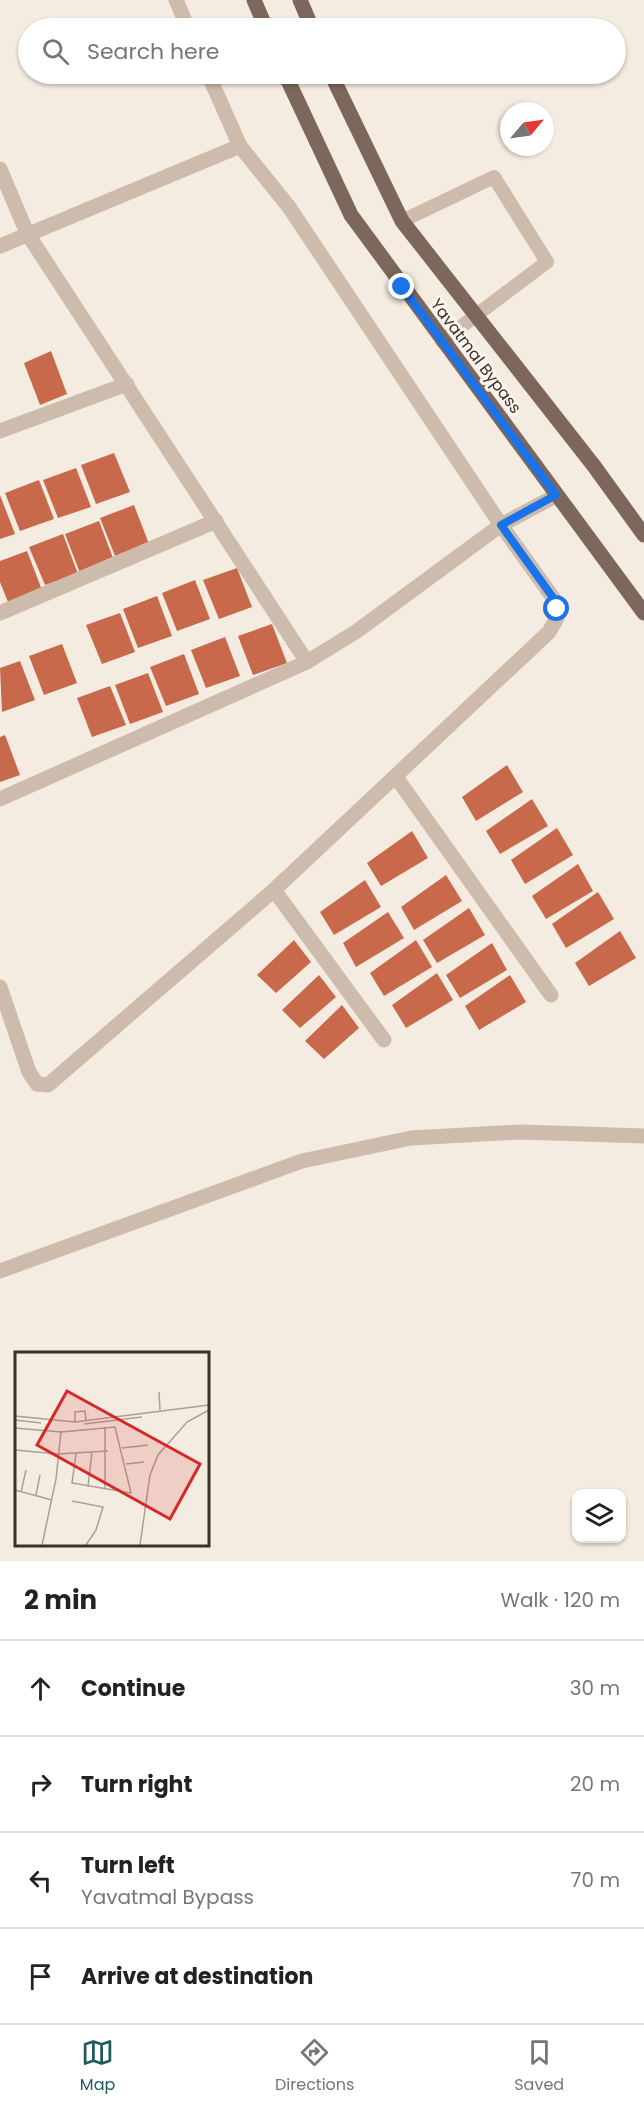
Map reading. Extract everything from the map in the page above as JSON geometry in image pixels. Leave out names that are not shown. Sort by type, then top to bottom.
[{"type":"main road","points":[[254,0],[262,18]]},
{"type":"main road","points":[[300,0],[308,18]]},
{"type":"main road","name":"Yavatmal Bypass","points":[[290,84],[351,215],[644,613]]},
{"type":"main road","name":"Yavatmal Bypass","points":[[336,84],[402,221],[594,466],[644,535]]},
{"type":"street","points":[[176,0],[184,18]]},
{"type":"street","points":[[0,987],[29,1072],[37,1084],[48,1086],[274,890],[554,626],[557,609],[554,599],[501,525],[289,207],[240,146],[212,84]]},
{"type":"street","points":[[0,246],[240,146]]},
{"type":"street","points":[[0,169],[27,233],[307,662]]},
{"type":"street","points":[[0,432],[127,384]]},
{"type":"street","points":[[0,799],[307,662],[357,632],[501,525],[556,495]]},
{"type":"street","points":[[0,613],[216,521]]},
{"type":"street","points":[[396,777],[551,995]]},
{"type":"street","points":[[274,890],[384,1041]]},
{"type":"street","points":[[0,1271],[302,1161],[400,1140],[520,1132],[644,1136]]},
{"type":"lane","points":[[402,221],[494,177],[547,262],[442,341]]},
{"type":"building","points":[[51,351],[67,394],[40,405],[24,363]]},
{"type":"building","points":[[114,453],[130,492],[96,504],[81,465]]},
{"type":"building","points":[[76,468],[91,507],[58,518],[43,480]]},
{"type":"building","points":[[39,480],[54,519],[20,531],[5,493]]},
{"type":"building","points":[[0,495],[15,534],[0,539]]},
{"type":"building","points":[[134,505],[149,544],[115,556],[100,518]]},
{"type":"building","points":[[99,521],[113,558],[80,573],[65,534]]},
{"type":"building","points":[[63,534],[78,574],[45,585],[29,547]]},
{"type":"building","points":[[27,551],[42,590],[8,602],[0,582],[0,561]]},
{"type":"building","points":[[237,568],[252,607],[219,619],[203,580]]},
{"type":"building","points":[[195,580],[210,619],[177,631],[162,593]]},
{"type":"building","points":[[157,596],[172,636],[138,648],[123,609]]},
{"type":"building","points":[[120,613],[135,652],[102,664],[86,625]]},
{"type":"building","points":[[272,624],[287,663],[253,675],[238,636]]},
{"type":"building","points":[[225,637],[240,676],[206,688],[191,650]]},
{"type":"building","points":[[62,644],[77,683],[44,695],[29,656]]},
{"type":"building","points":[[184,654],[199,694],[166,706],[150,667]]},
{"type":"building","points":[[20,661],[35,700],[2,712],[0,668]]},
{"type":"building","points":[[148,673],[163,712],[130,724],[115,685]]},
{"type":"building","points":[[110,686],[126,725],[92,737],[77,698]]},
{"type":"building","points":[[5,735],[20,775],[0,782],[0,737]]},
{"type":"building","points":[[507,765],[523,792],[476,821],[462,797]]},
{"type":"building","points":[[532,799],[548,826],[500,854],[486,831]]},
{"type":"building","points":[[557,828],[573,855],[525,884],[511,860]]},
{"type":"building","points":[[412,831],[428,858],[381,886],[367,863]]},
{"type":"building","points":[[578,864],[593,891],[546,919],[532,896]]},
{"type":"building","points":[[446,875],[462,901],[414,930],[401,907]]},
{"type":"building","points":[[365,880],[381,907],[334,935],[320,912]]},
{"type":"building","points":[[598,892],[614,919],[566,948],[552,924]]},
{"type":"building","points":[[469,908],[485,935],[437,963],[423,940]]},
{"type":"building","points":[[388,912],[404,938],[356,967],[343,943]]},
{"type":"building","points":[[620,931],[636,958],[589,986],[575,963]]},
{"type":"building","points":[[294,940],[311,962],[276,993],[257,975]]},
{"type":"building","points":[[416,940],[432,967],[384,996],[370,973]]},
{"type":"building","points":[[492,943],[507,970],[460,998],[446,975]]},
{"type":"building","points":[[437,973],[453,1000],[406,1028],[392,1005]]},
{"type":"building","points":[[319,975],[336,997],[300,1028],[282,1010]]},
{"type":"building","points":[[510,975],[526,1002],[479,1030],[465,1006]]},
{"type":"building","points":[[342,1005],[359,1028],[324,1059],[305,1041]]},
{"type":"route","points":[[402,287],[556,495],[501,525],[554,599],[557,609]]}]
